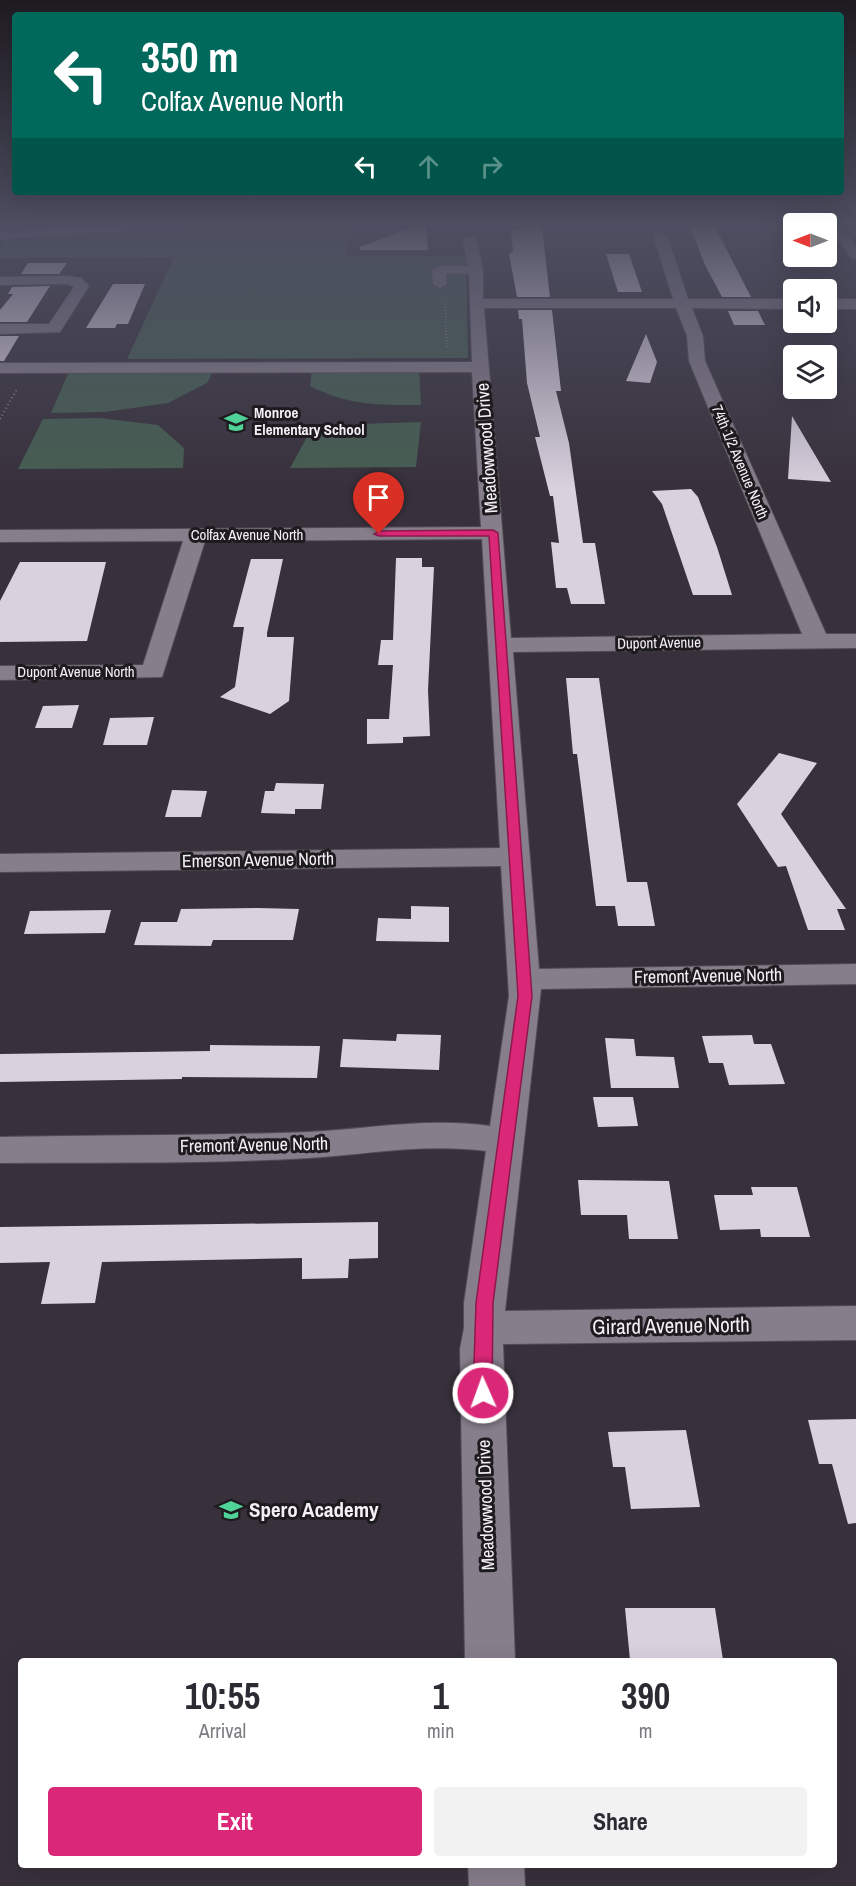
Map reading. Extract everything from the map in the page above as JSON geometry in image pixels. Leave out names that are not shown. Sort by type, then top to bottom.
[{"type":"street","points":[[0,329],[54,329],[65,312]]},
{"type":"street","name":"Meadowwood Drive","points":[[477,312],[525,996],[484,1303],[485,1328],[482,1348],[490,1658]]},
{"type":"street","name":"74th 1/2 Avenue North","points":[[686,312],[695,336],[697,361],[818,641]]},
{"type":"street","points":[[0,368],[482,363]]},
{"type":"street","name":"Colfax Avenue North","points":[[0,536],[493,533]]},
{"type":"street","name":"Dupont Avenue North","points":[[0,673],[153,672],[196,535]]},
{"type":"street","points":[[818,641],[856,641]]},
{"type":"street","name":"Dupont Avenue","points":[[501,645],[818,641]]},
{"type":"street","name":"Emerson Avenue North","points":[[0,863],[516,857]]},
{"type":"street","name":"Fremont Avenue North","points":[[524,979],[856,974]]},
{"type":"street","name":"Fremont Avenue North","points":[[0,1149],[309,1145],[420,1134],[457,1134],[507,1141]]},
{"type":"street","name":"Girard Avenue North","points":[[485,1328],[856,1323]]},
{"type":"street","points":[[496,1868],[496,1886]]},
{"type":"path","points":[[446,312],[448,359],[482,363]]},
{"type":"path","points":[[0,419],[21,382]]},
{"type":"green space","points":[[149,312],[467,312],[468,358],[127,359]]},
{"type":"green space","points":[[216,366],[207,383],[168,403],[105,412],[51,413],[70,369]]},
{"type":"green space","points":[[419,367],[421,405],[351,401],[310,386],[312,369]]},
{"type":"green space","points":[[99,418],[158,425],[184,448],[183,468],[18,469],[43,419]]},
{"type":"green space","points":[[421,422],[416,467],[290,468],[307,437],[359,424]]},
{"type":"building","points":[[0,312],[33,312],[27,322],[0,322]]},
{"type":"building","points":[[96,312],[133,312],[128,324],[117,324],[115,328],[86,328]]},
{"type":"building","points":[[518,312],[552,312],[561,391],[556,391],[569,443],[583,543],[595,543],[605,604],[571,604],[567,588],[556,588],[551,542],[559,543],[553,496],[550,496],[535,437],[540,437],[527,383],[522,319],[519,319]]},
{"type":"building","points":[[728,312],[759,312],[765,325],[734,325]]},
{"type":"building","points":[[646,334],[657,362],[650,383],[626,381]]},
{"type":"building","points":[[0,336],[19,336],[4,361],[0,361]]},
{"type":"building","points":[[792,416],[831,482],[788,479]]},
{"type":"building","points":[[691,489],[698,497],[732,595],[693,595],[662,504],[652,491]]},
{"type":"building","points":[[396,558],[422,558],[422,567],[434,567],[428,690],[430,736],[403,737],[403,743],[367,744],[367,719],[389,719],[393,665],[378,665],[381,640],[393,640]]},
{"type":"building","points":[[251,559],[283,559],[267,637],[294,637],[289,701],[270,714],[220,697],[235,687],[244,627],[233,627]]},
{"type":"building","points":[[20,562],[106,562],[87,641],[0,642],[0,601]]},
{"type":"building","points":[[566,678],[599,678],[627,882],[647,882],[655,926],[618,926],[615,906],[596,906],[577,754],[573,754]]},
{"type":"building","points":[[79,705],[72,728],[35,728],[43,706]]},
{"type":"building","points":[[154,717],[147,745],[103,745],[110,718]]},
{"type":"building","points":[[779,753],[817,763],[781,814],[846,909],[837,909],[845,930],[808,930],[786,866],[778,867],[737,804]]},
{"type":"building","points":[[276,783],[324,784],[321,809],[295,809],[295,814],[261,813],[265,791],[274,791]]},
{"type":"building","points":[[172,790],[207,791],[201,817],[165,817]]},
{"type":"building","points":[[411,906],[449,907],[449,942],[376,941],[378,918],[411,919]]},
{"type":"building","points":[[181,909],[299,909],[293,940],[213,940],[211,946],[134,945],[141,922],[177,922]]},
{"type":"building","points":[[111,910],[105,933],[24,934],[30,911]]},
{"type":"building","points":[[397,1034],[441,1035],[439,1070],[340,1067],[343,1039],[396,1041]]},
{"type":"building","points":[[752,1035],[754,1044],[771,1044],[785,1084],[729,1085],[723,1063],[709,1063],[702,1036]]},
{"type":"building","points":[[605,1038],[634,1039],[636,1056],[674,1057],[679,1088],[611,1088]]},
{"type":"building","points":[[210,1045],[320,1046],[317,1078],[182,1077],[182,1079],[0,1082],[0,1054],[210,1051]]},
{"type":"building","points":[[593,1097],[633,1097],[638,1126],[598,1127]]},
{"type":"building","points":[[578,1180],[669,1181],[678,1239],[629,1239],[627,1215],[581,1215]]},
{"type":"building","points":[[751,1187],[797,1187],[810,1237],[761,1237],[760,1229],[720,1230],[714,1195],[753,1195]]},
{"type":"building","points":[[378,1222],[378,1258],[349,1259],[348,1278],[302,1279],[302,1258],[102,1262],[95,1303],[41,1304],[50,1262],[0,1263],[0,1227]]},
{"type":"building","points":[[856,1419],[856,1523],[848,1524],[832,1464],[819,1464],[808,1420]]},
{"type":"building","points":[[686,1430],[700,1507],[631,1509],[625,1467],[613,1467],[608,1432]]},
{"type":"building","points":[[625,1608],[715,1608],[723,1658],[630,1658]]},
{"type":"place","name":"Monroe Elementary School","points":[[236,422]]},
{"type":"place","name":"Spero Academy","points":[[231,1510]]},
{"type":"route","points":[[379,534],[493,533],[525,996],[484,1303],[483,1393]]}]
